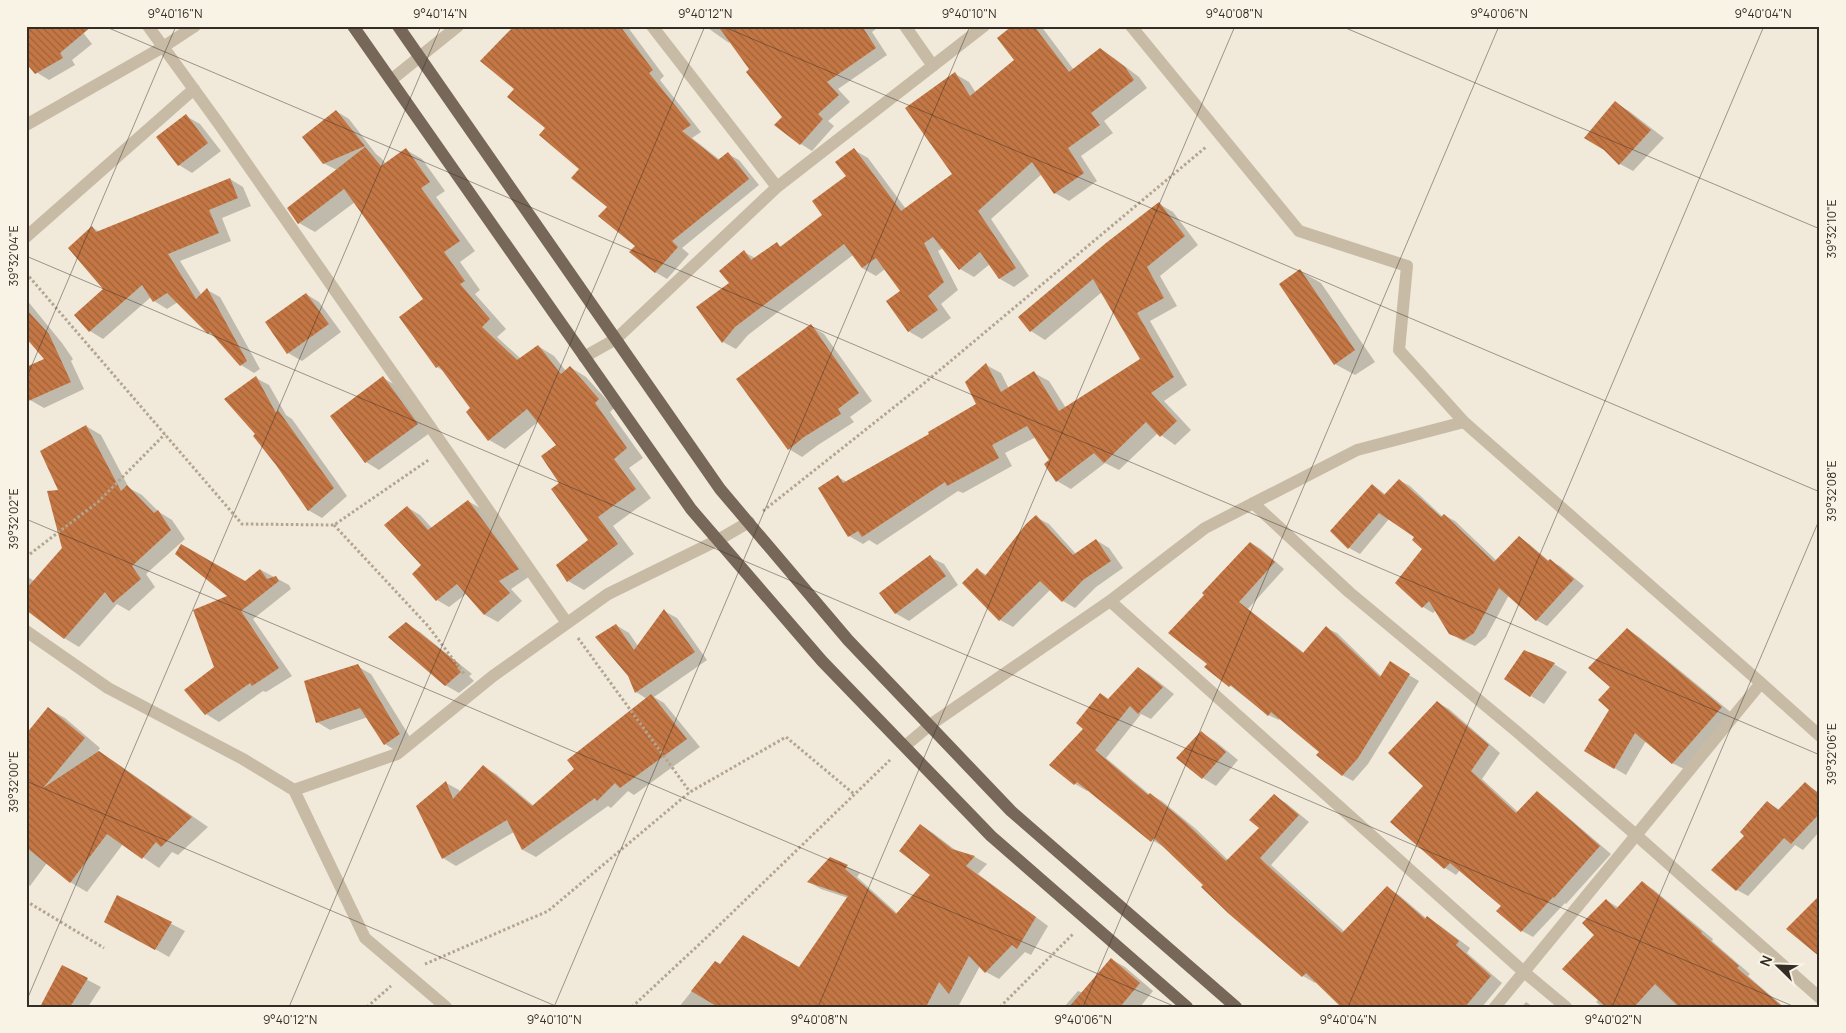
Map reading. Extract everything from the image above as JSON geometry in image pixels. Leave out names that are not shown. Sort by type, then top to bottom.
[{"type":"main road","points":[[353,26],[691,509],[822,661],[991,836],[1186,1007]]},
{"type":"main road","points":[[398,26],[720,489],[848,640],[1011,811],[1236,1007]]},
{"type":"street","points":[[148,26],[568,624]]},
{"type":"street","points":[[26,125],[163,47],[196,26]]},
{"type":"street","points":[[391,80],[458,26]]},
{"type":"street","points":[[652,26],[776,187]]},
{"type":"street","points":[[905,26],[933,66]]},
{"type":"street","points":[[584,357],[616,339],[776,187],[984,26]]},
{"type":"street","points":[[1131,26],[1299,232],[1407,266],[1399,350],[1464,422],[1820,736]]},
{"type":"street","points":[[26,237],[194,89]]},
{"type":"street","points":[[905,746],[930,725],[1110,602],[1205,528],[1358,450],[1464,422]]},
{"type":"street","points":[[1254,503],[1349,592],[1516,730],[1820,998]]},
{"type":"street","points":[[294,790],[397,754],[476,690],[608,594],[718,540],[749,522]]},
{"type":"street","points":[[1110,602],[1524,972],[1566,1007]]},
{"type":"street","points":[[26,631],[108,688],[243,759],[294,790],[365,938],[446,1007]]},
{"type":"street","points":[[1495,1007],[1761,683]]},
{"type":"path","points":[[749,522],[922,385],[1220,135]]},
{"type":"path","points":[[26,273],[242,524],[334,525],[445,448]]},
{"type":"path","points":[[26,557],[98,502],[165,434]]},
{"type":"path","points":[[334,525],[428,626],[476,690]]},
{"type":"path","points":[[568,624],[690,792]]},
{"type":"path","points":[[367,1007],[406,972],[548,911],[690,792],[786,737],[854,794]]},
{"type":"path","points":[[632,1007],[905,746]]},
{"type":"path","points":[[26,901],[104,948]]},
{"type":"path","points":[[1000,1007],[1087,920]]},
{"type":"building","points":[[26,26],[92,26],[60,53],[63,58],[35,74],[26,63]]},
{"type":"building","points":[[514,26],[620,26],[653,70],[649,73],[691,125],[682,131],[718,160],[728,152],[749,179],[672,241],[678,247],[655,273],[629,252],[635,246],[598,216],[607,207],[571,178],[579,169],[539,135],[545,128],[507,97],[514,89],[480,61]]},
{"type":"building","points":[[718,26],[862,26],[876,48],[827,82],[839,95],[818,114],[823,119],[800,145],[774,125],[782,117],[746,72],[749,69]]},
{"type":"building","points":[[1012,26],[1034,26],[1069,72],[1100,48],[1125,67],[1134,80],[1091,113],[1100,125],[1068,148],[1084,173],[1054,194],[1032,162],[978,211],[1016,268],[999,279],[980,252],[959,270],[933,237],[924,243],[944,282],[928,296],[938,310],[908,332],[886,301],[900,291],[876,258],[862,268],[844,244],[735,327],[722,343],[696,307],[729,283],[719,271],[744,250],[751,260],[777,242],[780,247],[822,215],[812,201],[846,176],[835,162],[854,148],[901,211],[952,174],[905,108],[955,72],[970,96],[1014,60],[997,38]]},
{"type":"building","points":[[1615,101],[1651,130],[1619,165],[1604,150],[1584,138]]},
{"type":"building","points":[[336,110],[365,146],[323,164],[302,137]]},
{"type":"building","points":[[186,114],[208,143],[178,166],[156,137]]},
{"type":"building","points":[[365,147],[381,166],[406,148],[430,182],[421,188],[460,241],[444,252],[465,281],[460,284],[490,319],[482,327],[517,360],[538,345],[561,374],[570,366],[599,399],[595,403],[627,448],[614,459],[636,489],[598,517],[618,544],[567,582],[556,565],[588,540],[551,489],[559,483],[541,456],[556,445],[527,409],[488,441],[466,412],[470,408],[439,366],[436,368],[399,317],[423,299],[344,189],[298,224],[287,208]]},
{"type":"building","points":[[230,178],[238,198],[209,210],[219,233],[168,254],[196,299],[207,288],[247,361],[240,366],[210,332],[208,334],[167,293],[153,302],[142,285],[89,332],[74,315],[103,289],[68,248],[92,226],[96,232]]},
{"type":"building","points":[[1159,202],[1185,236],[1147,267],[1164,298],[1137,313],[1174,377],[1151,393],[1177,421],[1160,437],[1146,422],[1104,463],[1094,453],[1056,482],[1044,464],[1049,460],[1027,426],[992,445],[999,458],[947,486],[945,482],[862,537],[858,531],[848,537],[818,488],[838,475],[843,483],[929,434],[928,432],[976,404],[965,382],[986,363],[1001,392],[1034,371],[1059,411],[1140,359],[1093,279],[1030,332],[1018,317],[1106,243]]},
{"type":"building","points":[[1300,269],[1355,350],[1334,365],[1279,284]]},
{"type":"building","points":[[306,293],[329,324],[287,354],[265,322]]},
{"type":"building","points":[[26,309],[49,334],[71,382],[26,402],[26,367],[44,359],[26,338]]},
{"type":"building","points":[[811,324],[859,393],[838,409],[841,414],[804,437],[788,450],[736,379]]},
{"type":"building","points":[[256,376],[276,413],[278,410],[334,488],[308,511],[253,436],[255,434],[224,399]]},
{"type":"building","points":[[383,376],[418,424],[365,463],[330,416]]},
{"type":"building","points":[[86,425],[121,491],[127,485],[154,513],[158,510],[171,530],[132,566],[141,579],[113,603],[105,592],[64,639],[26,610],[26,589],[62,548],[47,491],[58,490],[40,451]]},
{"type":"building","points":[[1399,479],[1441,517],[1444,514],[1494,562],[1519,536],[1548,561],[1550,559],[1574,579],[1536,621],[1499,588],[1474,633],[1464,640],[1449,634],[1429,601],[1422,608],[1395,583],[1422,549],[1412,540],[1414,537],[1379,513],[1348,549],[1330,531],[1372,484],[1384,495]]},
{"type":"building","points":[[468,500],[519,569],[499,581],[510,593],[484,615],[457,584],[436,601],[412,574],[421,565],[384,525],[407,506],[428,530]]},
{"type":"building","points":[[1036,515],[1073,555],[1096,539],[1111,561],[1083,580],[1062,602],[1040,581],[999,621],[962,583],[977,568],[985,576],[1026,524]]},
{"type":"building","points":[[1250,542],[1275,562],[1239,602],[1303,653],[1326,626],[1380,677],[1390,661],[1410,674],[1358,758],[1342,776],[1316,755],[1319,752],[1271,712],[1268,716],[1231,685],[1229,687],[1204,667],[1207,664],[1168,633],[1204,595],[1202,593]]},
{"type":"building","points":[[181,544],[245,581],[260,569],[267,579],[276,576],[279,581],[241,611],[279,668],[252,686],[250,683],[205,715],[184,690],[214,667],[193,610],[227,596],[175,554]]},
{"type":"building","points":[[930,555],[946,576],[895,614],[879,593]]},
{"type":"building","points":[[664,609],[695,652],[635,693],[628,676],[595,637],[616,624],[634,650]]},
{"type":"building","points":[[406,622],[460,665],[457,668],[461,672],[445,686],[388,637]]},
{"type":"building","points":[[1627,628],[1722,707],[1672,764],[1635,733],[1614,769],[1584,751],[1609,710],[1598,700],[1610,687],[1588,668]]},
{"type":"building","points":[[1524,650],[1555,663],[1530,697],[1504,679]]},
{"type":"building","points":[[358,664],[400,734],[384,745],[360,708],[316,723],[304,681]]},
{"type":"building","points":[[1138,667],[1163,687],[1138,714],[1130,706],[1095,750],[1148,795],[1150,793],[1184,821],[1226,861],[1259,828],[1249,820],[1274,794],[1299,815],[1260,858],[1342,933],[1387,886],[1425,919],[1427,916],[1459,941],[1456,945],[1491,976],[1465,1007],[1341,1007],[1306,973],[1302,977],[1228,913],[1201,887],[1203,885],[1154,838],[1151,842],[1077,782],[1074,785],[1049,765],[1083,729],[1076,723],[1100,693],[1108,699]]},
{"type":"building","points":[[651,694],[687,739],[620,788],[615,783],[597,801],[595,798],[522,850],[507,820],[442,859],[416,806],[446,781],[453,799],[483,765],[532,806],[574,769],[567,760]]},
{"type":"building","points":[[1437,701],[1489,745],[1471,771],[1516,813],[1537,791],[1600,846],[1521,932],[1496,911],[1501,906],[1450,863],[1444,869],[1390,822],[1423,786],[1388,753]]},
{"type":"building","points":[[48,707],[85,738],[43,788],[99,751],[192,817],[161,847],[156,842],[142,859],[107,834],[70,883],[26,847],[26,734]]},
{"type":"building","points":[[1201,731],[1226,752],[1202,779],[1176,758]]},
{"type":"building","points":[[1805,782],[1820,795],[1820,813],[1791,844],[1784,838],[1736,891],[1711,870],[1744,836],[1740,832],[1767,801],[1778,810]]},
{"type":"building","points":[[920,824],[952,849],[975,856],[966,866],[1036,917],[1017,949],[1012,945],[985,973],[969,956],[949,994],[939,982],[926,1007],[718,1007],[691,991],[715,961],[720,964],[743,935],[799,967],[848,896],[807,882],[830,857],[848,865],[845,869],[896,914],[930,875],[899,851]]},
{"type":"building","points":[[1642,881],[1702,932],[1739,966],[1737,968],[1783,1007],[1679,1007],[1655,984],[1634,1007],[1606,1007],[1562,969],[1594,935],[1582,923],[1606,899],[1616,909]]},
{"type":"building","points":[[117,895],[172,922],[155,950],[104,922]]},
{"type":"building","points":[[1820,895],[1820,957],[1786,929]]},
{"type":"building","points":[[1111,958],[1140,983],[1120,1007],[1069,1007]]},
{"type":"building","points":[[62,965],[88,978],[70,1007],[40,1007]]}]
